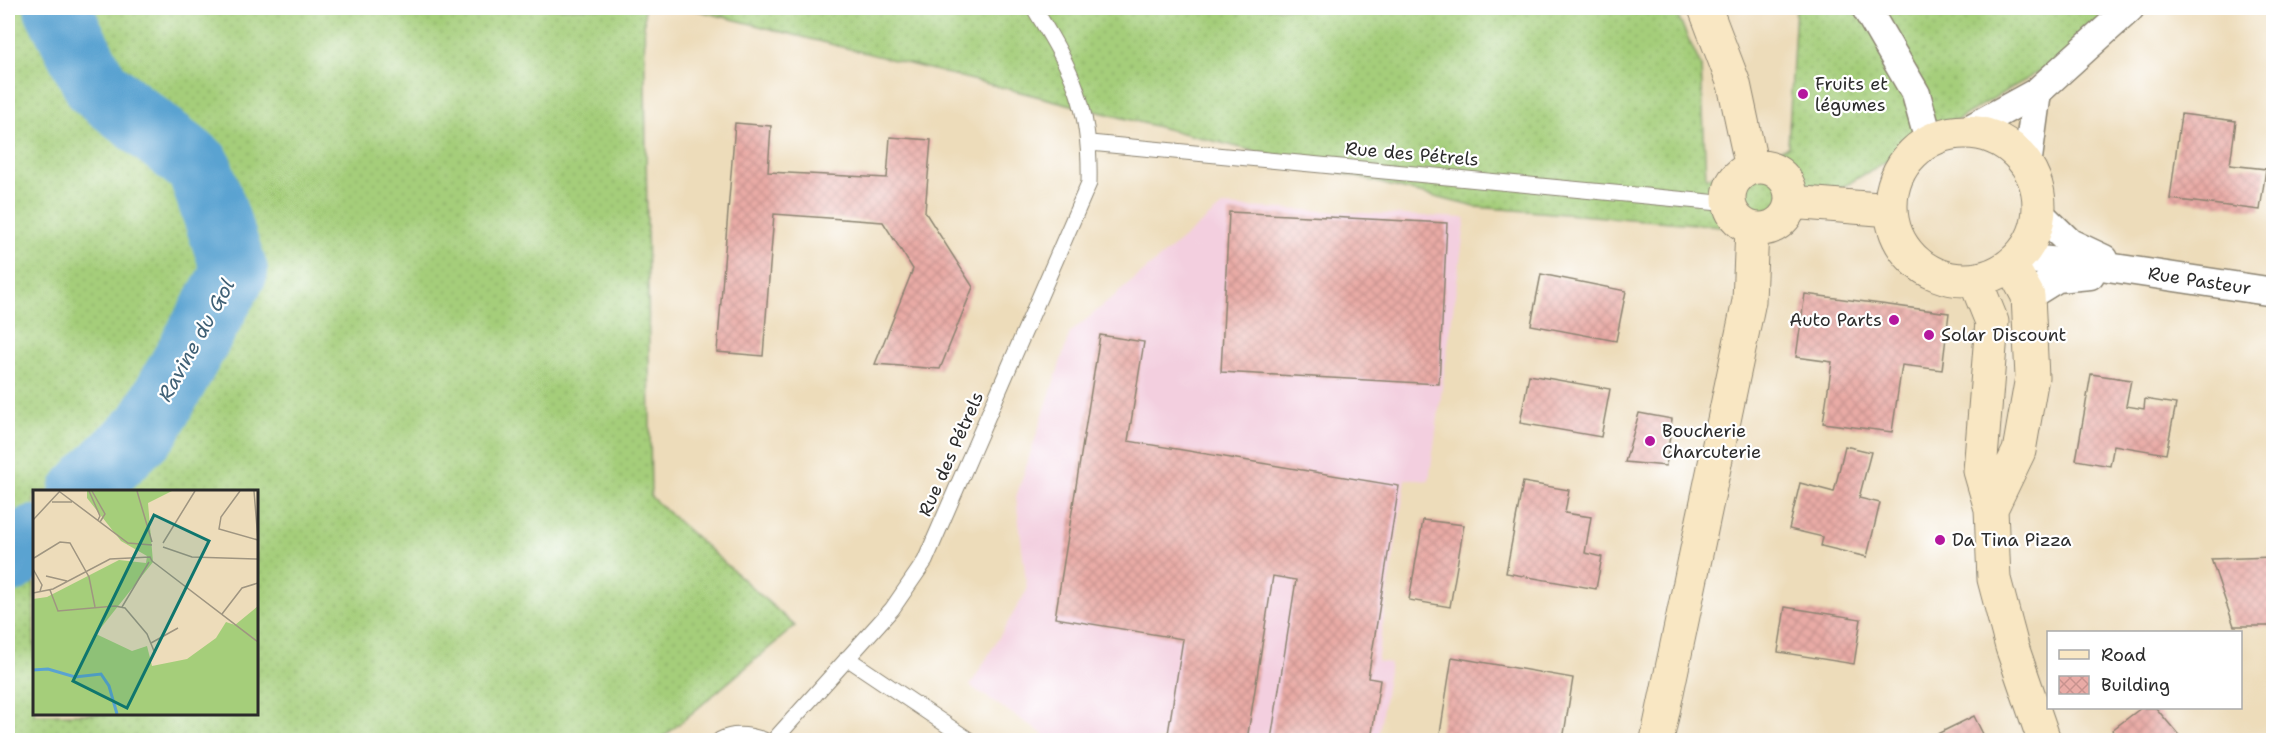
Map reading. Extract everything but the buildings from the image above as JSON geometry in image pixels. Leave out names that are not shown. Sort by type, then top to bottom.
[{"type":"main road","points":[[1705,8],[1734,84],[1752,168]]},
{"type":"main road","points":[[1966,131],[1990,136],[2011,147],[2027,166],[2037,188],[2039,213],[2032,237],[2015,261],[2000,272],[1975,280],[1958,280],[1925,268],[1901,243],[1891,210],[1893,189],[1900,170],[1913,153],[1929,141],[1966,131]]},
{"type":"main road","points":[[1761,167],[1779,175],[1786,182],[1791,202],[1781,220],[1772,226],[1752,228],[1738,220],[1730,204],[1731,185],[1736,178],[1752,168],[1761,167]]},
{"type":"main road","points":[[1791,202],[1891,210]]},
{"type":"main road","points":[[1657,741],[1749,301],[1752,228]]},
{"type":"main road","points":[[1991,509],[2019,452],[2032,377],[2028,296],[2015,261]]},
{"type":"main road","points":[[1975,280],[1992,322],[1980,471],[1991,509],[1994,579],[2012,647],[2044,741]]},
{"type":"street","points":[[1866,8],[1916,93],[1929,141]]},
{"type":"street","points":[[1966,131],[2037,92],[2130,8]]},
{"type":"street","points":[[2027,166],[2037,92]]},
{"type":"street","name":"Rue Pasteur","points":[[2039,213],[2070,243],[2124,269]]},
{"type":"street","name":"Rue Pasteur","points":[[2015,261],[2124,269],[2274,292]]},
{"type":"street","name":"Rue Pasteur","points":[[2028,296],[2057,278],[2124,269]]},
{"type":"lane","name":"Rue des Pétrels","points":[[774,741],[892,609],[925,561],[1089,183],[1090,143],[1082,104],[1068,63],[1035,8]]},
{"type":"lane","name":"Rue des Pétrels","points":[[1090,143],[1730,204]]},
{"type":"lane","points":[[847,658],[969,741]]},
{"type":"lane","points":[[720,741],[727,737],[750,735],[764,741]]},
{"type":"shaded area","points":[[1222,206],[1466,218],[1429,481],[1406,479],[1377,661],[1390,663],[1378,740],[1052,740],[970,686],[1027,590],[1016,497],[1070,333]]},
{"type":"green space","points":[[8,8],[644,8],[651,497],[795,626],[660,740],[8,740]]},
{"type":"green space","points":[[688,8],[1674,8],[1701,66],[1706,178],[1788,147],[1796,8],[2148,8],[1750,241],[1722,226],[1475,207]]},
{"type":"waterway","name":"Ravine du Gol","points":[[57,8],[97,87],[199,167],[235,271],[148,427],[84,490]]},
{"type":"waterway","name":"Ravine du Gol","points":[[8,561],[33,539]]},
{"type":"place","name":"Fruits et légumes","points":[[1803,94]]},
{"type":"place","name":"Auto Parts","points":[[1894,320]]},
{"type":"place","name":"Solar Discount","points":[[1929,335]]},
{"type":"place","name":"Boucherie Charcuterie","points":[[1650,441]]},
{"type":"place","name":"Da Tina Pizza","points":[[1940,540]]}]
